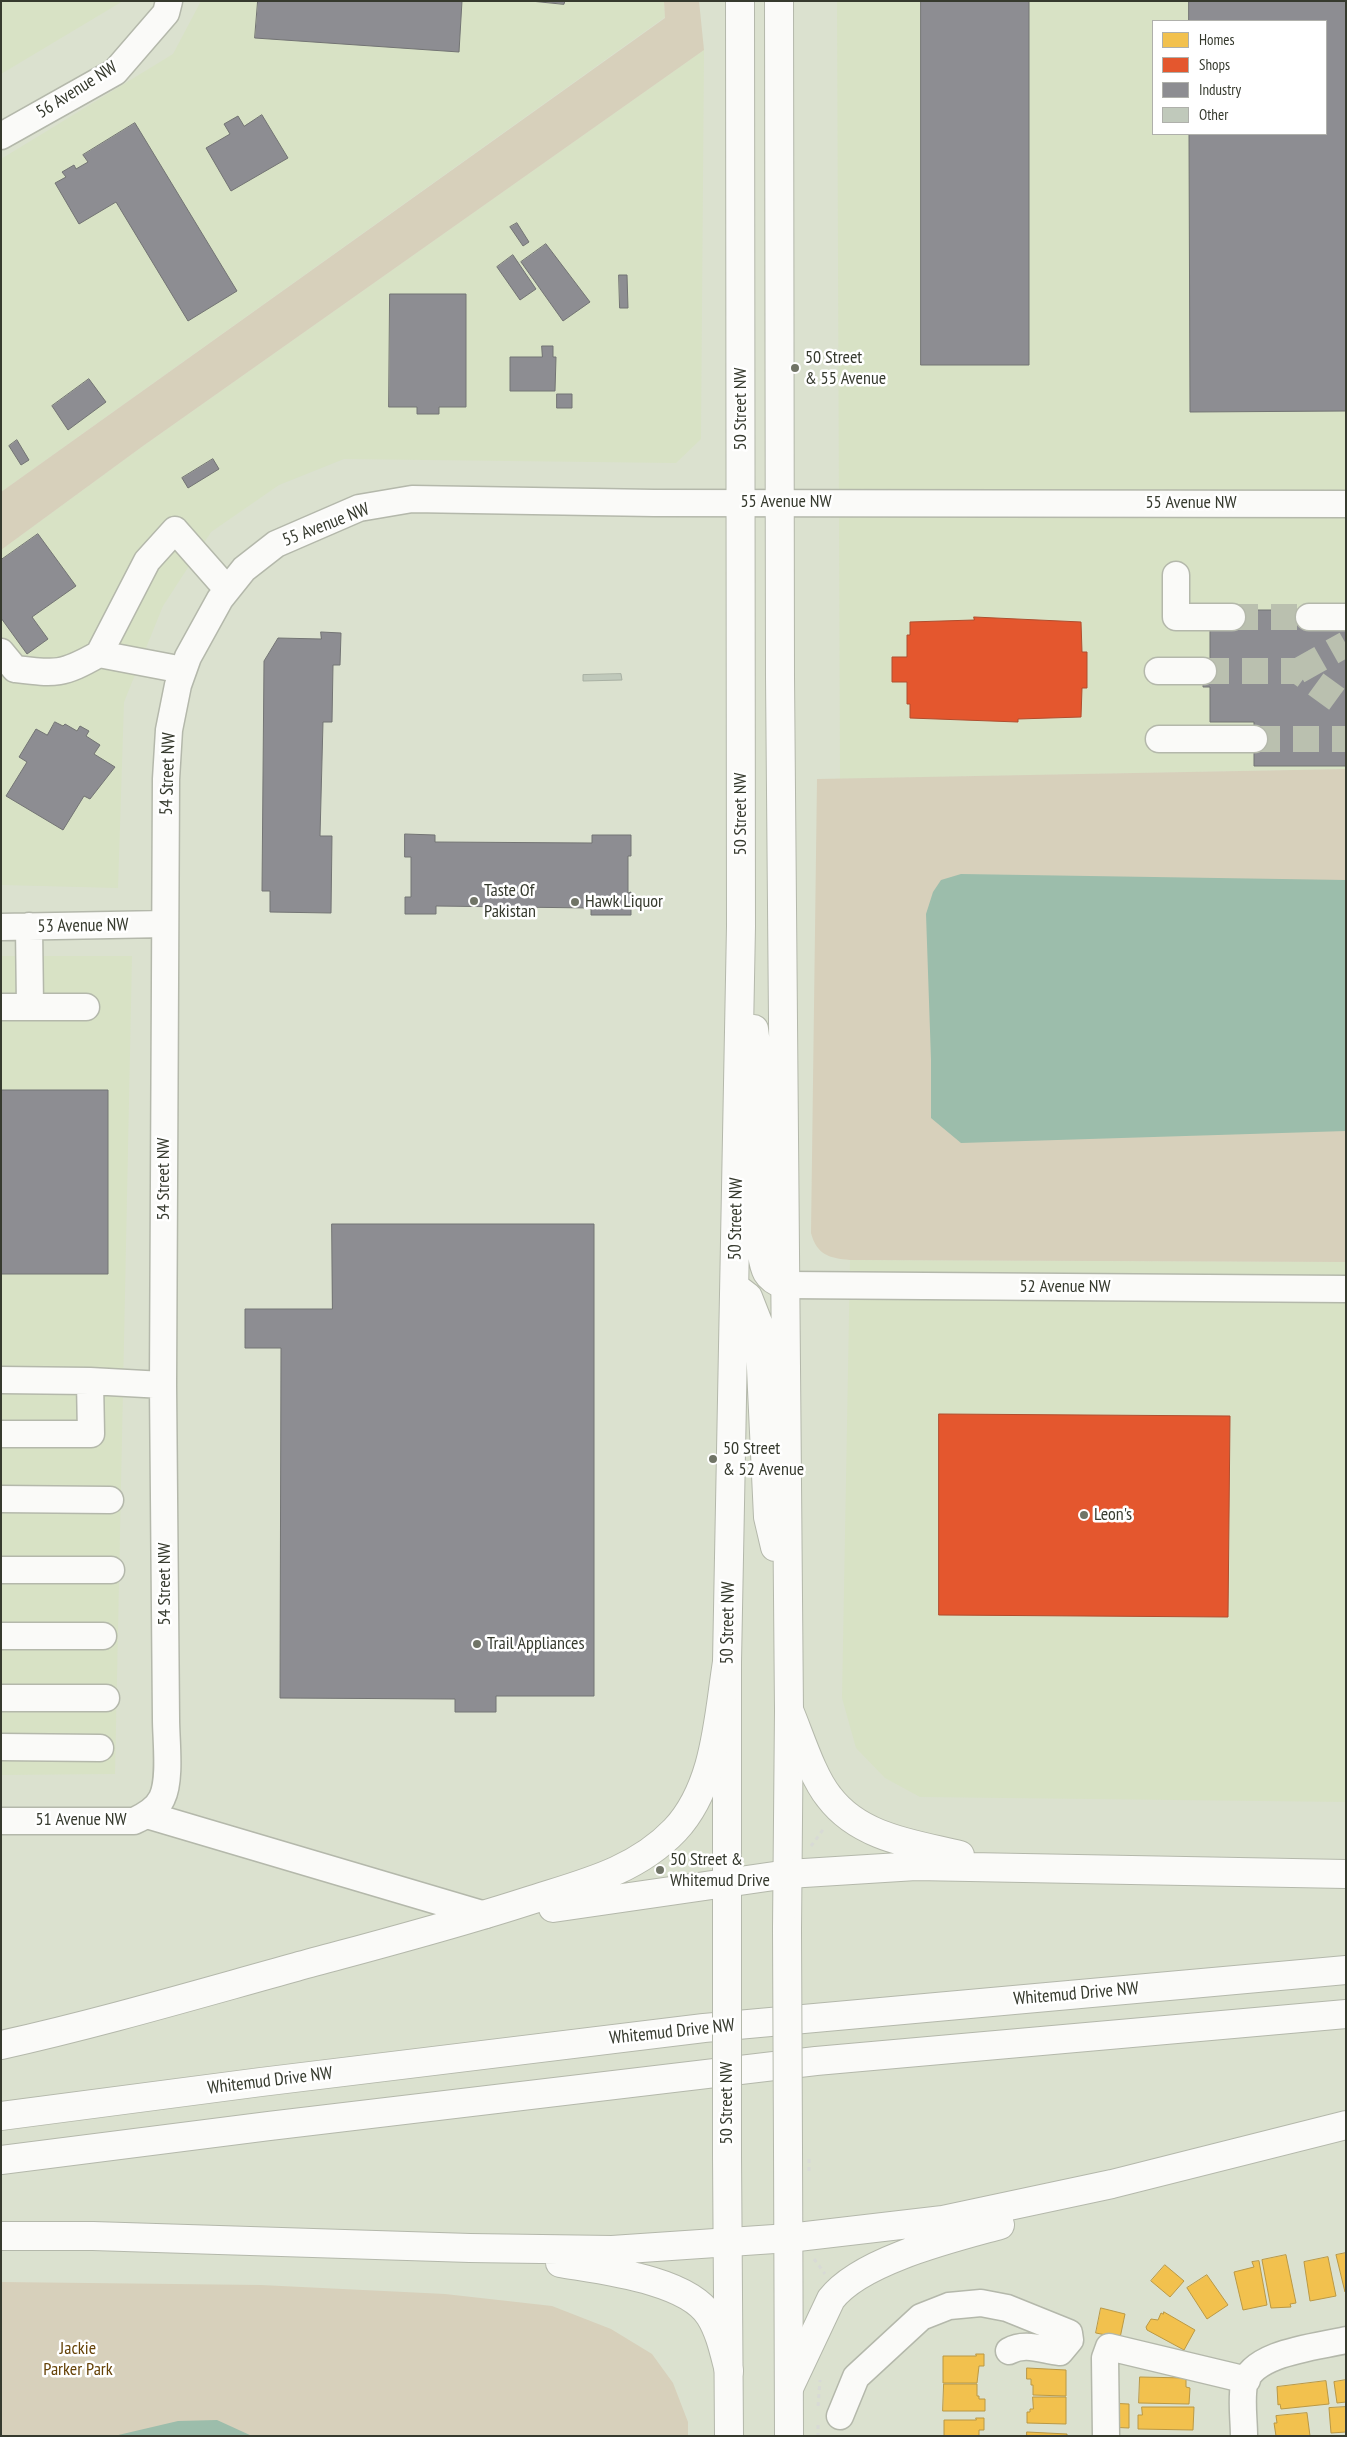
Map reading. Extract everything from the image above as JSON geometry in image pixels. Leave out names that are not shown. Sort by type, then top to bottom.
[{"type":"main road","name":"50 Street NW","points":[[729,2436],[727,2243],[727,1946],[729,1881],[727,1662],[741,926],[740,1]]},
{"type":"main road","points":[[779,1],[780,677],[789,1710],[787,1929],[789,2436]]},
{"type":"main road","points":[[741,926],[758,1059],[761,1248],[764,1269],[773,1281],[785,1284]]},
{"type":"main road","points":[[735,1287],[748,1297],[759,1325],[768,1517],[787,1600]]},
{"type":"main road","points":[[1,2045],[474,1919],[614,1873],[647,1855],[691,1811],[713,1753],[727,1662]]},
{"type":"main road","points":[[789,1710],[810,1760],[829,1798],[854,1821],[883,1836],[1010,1867]]},
{"type":"main road","points":[[474,1919],[729,1881],[788,1874],[916,1866],[1346,1874]]},
{"type":"main road","name":"Whitemud Drive NW","points":[[1,2116],[280,2079],[704,2028],[1346,1970]]},
{"type":"main road","points":[[1,2160],[278,2124],[797,2064],[1346,2014]]},
{"type":"main road","points":[[1,2236],[93,2236],[470,2248],[612,2250],[789,2238],[943,2220],[1112,2184],[1346,2125]]},
{"type":"main road","points":[[789,2388],[831,2299],[838,2289],[882,2265],[911,2253],[1003,2224],[1112,2184]]},
{"type":"main road","points":[[470,2248],[613,2272],[639,2278],[680,2293],[695,2301],[710,2316],[719,2336],[729,2370]]},
{"type":"street","name":"56 Avenue NW","points":[[1,136],[115,72],[167,7]]},
{"type":"street","name":"55 Avenue NW","points":[[244,569],[276,544],[317,525],[359,508],[412,499],[741,503],[1346,504]]},
{"type":"street","points":[[1,652],[15,669],[51,673],[72,669],[99,654],[147,561],[175,530],[227,590]]},
{"type":"street","name":"54 Street NW","points":[[152,1810],[164,1792],[166,1761],[163,1385],[165,924],[169,730],[183,670],[220,599],[244,569]]},
{"type":"street","points":[[1176,575],[1176,617],[1232,617]]},
{"type":"street","points":[[1309,617],[1346,617]]},
{"type":"street","points":[[99,654],[183,670]]},
{"type":"street","points":[[1158,671],[1203,671]]},
{"type":"street","points":[[1159,739],[1254,739]]},
{"type":"street","name":"53 Avenue NW","points":[[1,927],[165,924]]},
{"type":"street","points":[[29,926],[30,1007]]},
{"type":"street","points":[[1,1007],[86,1007]]},
{"type":"street","name":"52 Avenue NW","points":[[785,1284],[1346,1289]]},
{"type":"street","points":[[1,1380],[90,1381],[163,1385]]},
{"type":"street","points":[[1,1434],[91,1434],[90,1381]]},
{"type":"street","points":[[1,1499],[110,1500]]},
{"type":"street","points":[[1,1570],[111,1570]]},
{"type":"street","points":[[1,1636],[103,1636]]},
{"type":"street","points":[[1,1698],[106,1698]]},
{"type":"street","points":[[1,1747],[100,1748]]},
{"type":"street","points":[[152,1810],[474,1919]]},
{"type":"street","name":"51 Avenue NW","points":[[1,1821],[123,1822],[134,1820],[152,1810]]},
{"type":"street","points":[[840,2416],[856,2376],[920,2317],[949,2306],[982,2303],[1007,2308],[1069,2333],[1070,2340],[1060,2352],[1026,2346],[1018,2346],[1009,2351]]},
{"type":"street","points":[[1244,2436],[1244,2385],[1254,2368],[1271,2358],[1346,2340]]},
{"type":"street","points":[[1106,2436],[1105,2358],[1109,2347],[1247,2380]]},
{"type":"path","points":[[810,1848],[827,1825]]},
{"type":"path","points":[[812,2252],[813,2257],[826,2275]]},
{"type":"path","points":[[818,2436],[820,2377]]},
{"type":"shaded area","points":[[1,1],[123,1],[1,74]]},
{"type":"shaded area","points":[[201,1],[664,1],[665,17],[1,492],[1,159],[173,54]]},
{"type":"shaded area","points":[[837,1],[1346,1],[1346,769],[840,779]]},
{"type":"shaded area","points":[[704,50],[701,439],[676,463],[344,459],[279,485],[211,532],[163,606],[124,702],[118,888],[1,885],[1,550],[143,446]]},
{"type":"shaded area","points":[[961,874],[1346,880],[1346,1131],[961,1143],[931,1118],[926,914],[933,892],[941,880]]},
{"type":"shaded area","points":[[1,956],[132,956],[115,1774],[1,1775]]},
{"type":"shaded area","points":[[850,1260],[1346,1262],[1346,1802],[920,1797],[885,1778],[856,1748],[842,1698]]},
{"type":"shaded area","points":[[217,2420],[252,2436],[114,2436],[178,2421]]},
{"type":"green space","points":[[664,1],[699,1],[704,50],[143,446],[1,550],[1,492],[665,18]]},
{"type":"green space","points":[[1346,769],[1346,1262],[850,1260],[836,1258],[820,1251],[811,1233],[817,779]]},
{"type":"green space","name":"Jackie Parker Park","points":[[1,2282],[261,2285],[445,2294],[552,2306],[611,2329],[652,2354],[673,2383],[688,2422],[688,2436],[1,2436]]},
{"type":"building: Homes","points":[[1346,2253],[1346,2292],[1345,2292],[1336,2255]]},
{"type":"building: Homes","points":[[1286,2255],[1296,2303],[1290,2304],[1291,2307],[1271,2308],[1262,2260]]},
{"type":"building: Homes","points":[[1328,2257],[1336,2296],[1310,2301],[1304,2262]]},
{"type":"building: Homes","points":[[1259,2261],[1267,2305],[1243,2310],[1234,2272],[1254,2267],[1252,2262]]},
{"type":"building: Homes","points":[[1165,2265],[1184,2281],[1170,2297],[1151,2281]]},
{"type":"building: Homes","points":[[1207,2275],[1228,2305],[1207,2319],[1187,2288]]},
{"type":"building: Homes","points":[[1101,2308],[1125,2314],[1120,2338],[1096,2333]]},
{"type":"building: Homes","points":[[1164,2312],[1195,2330],[1184,2350],[1147,2330],[1146,2327],[1151,2319],[1158,2320],[1161,2313],[1163,2314]]},
{"type":"building: Homes","points":[[976,2354],[984,2354],[984,2366],[979,2366],[977,2383],[943,2383],[943,2356],[976,2356]]},
{"type":"building: Homes","points":[[1027,2368],[1066,2370],[1066,2396],[1033,2395],[1031,2379],[1027,2379]]},
{"type":"building: Homes","points":[[1140,2377],[1186,2378],[1186,2387],[1190,2388],[1189,2404],[1139,2403]]},
{"type":"building: Homes","points":[[1346,2380],[1346,2402],[1337,2403],[1334,2382]]},
{"type":"building: Homes","points":[[1326,2381],[1329,2404],[1281,2409],[1280,2404],[1278,2405],[1277,2387]]},
{"type":"building: Homes","points":[[944,2384],[977,2384],[977,2396],[979,2396],[979,2399],[985,2399],[985,2411],[943,2411]]},
{"type":"building: Homes","points":[[1033,2397],[1066,2397],[1066,2424],[1027,2423],[1027,2412],[1033,2409]]},
{"type":"building: Homes","points":[[1107,2403],[1129,2404],[1129,2428],[1106,2427]]},
{"type":"building: Homes","points":[[1142,2407],[1194,2407],[1193,2430],[1138,2429],[1138,2415],[1142,2415]]},
{"type":"building: Homes","points":[[1346,2407],[1346,2432],[1331,2433],[1329,2408]]},
{"type":"building: Homes","points":[[1307,2413],[1310,2436],[1276,2436],[1274,2423],[1277,2423],[1276,2416]]},
{"type":"building: Homes","points":[[976,2418],[984,2418],[984,2430],[979,2430],[979,2436],[944,2436],[944,2420],[976,2420]]},
{"type":"building: Homes","points":[[1027,2432],[1067,2434],[1067,2436],[1027,2436]]},
{"type":"building: Shops","points":[[974,617],[1081,622],[1082,652],[1087,652],[1087,688],[1082,688],[1081,717],[1018,719],[1018,722],[910,718],[910,704],[907,704],[907,682],[892,682],[892,657],[907,657],[907,635],[910,635],[910,622],[974,620]]},
{"type":"building: Shops","name":"Leon's","points":[[939,1414],[1230,1416],[1228,1617],[939,1615]]},
{"type":"building: Industry","points":[[258,1],[462,1],[459,52],[255,38]]},
{"type":"building: Industry","points":[[531,1],[565,1],[564,4]]},
{"type":"building: Industry","points":[[921,1],[1029,1],[1029,365],[921,365]]},
{"type":"building: Industry","points":[[1189,1],[1346,1],[1346,411],[1190,412],[1189,135],[1327,135],[1327,20],[1189,20]]},
{"type":"building: Industry","points":[[262,115],[288,158],[231,191],[206,148],[230,134],[224,124],[238,116],[244,126]]},
{"type":"building: Industry","points":[[135,123],[237,291],[188,321],[116,202],[79,224],[55,183],[66,177],[62,172],[74,165],[76,169],[88,162],[83,155]]},
{"type":"building: Industry","points":[[517,223],[529,242],[523,246],[510,227]]},
{"type":"building: Industry","points":[[546,244],[590,302],[563,321],[521,262]]},
{"type":"building: Industry","points":[[513,255],[536,289],[520,300],[497,267]]},
{"type":"building: Industry","points":[[619,275],[627,275],[628,308],[620,308]]},
{"type":"building: Industry","points":[[390,294],[466,294],[466,407],[439,407],[439,414],[417,414],[417,407],[389,407]]},
{"type":"building: Industry","points":[[542,346],[553,346],[553,357],[556,357],[555,391],[510,391],[510,357],[542,357]]},
{"type":"building: Industry","points":[[89,379],[106,402],[68,430],[52,406]]},
{"type":"building: Industry","points":[[557,394],[572,394],[572,408],[557,408]]},
{"type":"building: Industry","points":[[17,440],[29,460],[21,465],[9,446]]},
{"type":"building: Industry","points":[[213,459],[219,469],[188,488],[182,478]]},
{"type":"building: Industry","points":[[38,534],[76,586],[32,617],[48,639],[27,654],[1,618],[1,560]]},
{"type":"building: Industry","points":[[1232,610],[1309,610],[1346,627],[1346,766],[1254,766],[1254,722],[1210,722],[1210,687],[1203,687],[1203,663],[1210,663],[1210,628]]},
{"type":"building: Industry","points":[[321,632],[341,633],[340,665],[333,665],[332,722],[323,722],[320,836],[332,836],[331,913],[270,912],[270,891],[262,891],[264,661],[278,638],[321,639]]},
{"type":"building: Industry","points":[[55,722],[63,726],[65,724],[77,731],[80,726],[89,731],[86,736],[100,745],[94,754],[115,767],[90,799],[84,796],[63,830],[6,796],[27,762],[19,757],[36,729],[47,735]]},
{"type":"building: Industry","points":[[405,834],[435,835],[435,842],[592,843],[592,835],[631,835],[631,856],[628,856],[628,893],[631,892],[631,915],[591,915],[591,908],[436,906],[436,914],[405,914],[405,897],[411,897],[411,857],[405,857]]},
{"type":"building: Industry","points":[[1,1090],[108,1090],[108,1274],[1,1274]]},
{"type":"building: Industry","points":[[332,1224],[594,1224],[594,1696],[496,1696],[496,1712],[455,1712],[455,1699],[280,1698],[281,1348],[245,1348],[245,1309],[332,1309]]},
{"type":"building: Other","points":[[621,674],[622,680],[583,681],[583,675]]},
{"type":"tunnel","points":[[1232,617],[1309,617]]},
{"type":"tunnel","points":[[1298,671],[1346,644]]},
{"type":"tunnel","points":[[1203,671],[1298,671],[1346,706]]},
{"type":"tunnel","points":[[1254,739],[1346,739]]},
{"type":"place","name":"50 Street & 55 Avenue","points":[[795,368]]},
{"type":"place","name":"Taste Of Pakistan","points":[[474,901]]},
{"type":"place","name":"Hawk Liquor","points":[[575,902]]},
{"type":"place","name":"50 Street & 52 Avenue","points":[[713,1459]]},
{"type":"place","name":"Leon's","points":[[1084,1515]]},
{"type":"place","name":"Trail Appliances","points":[[477,1644]]},
{"type":"place","name":"50 Street & Whitemud Drive","points":[[660,1870]]}]
